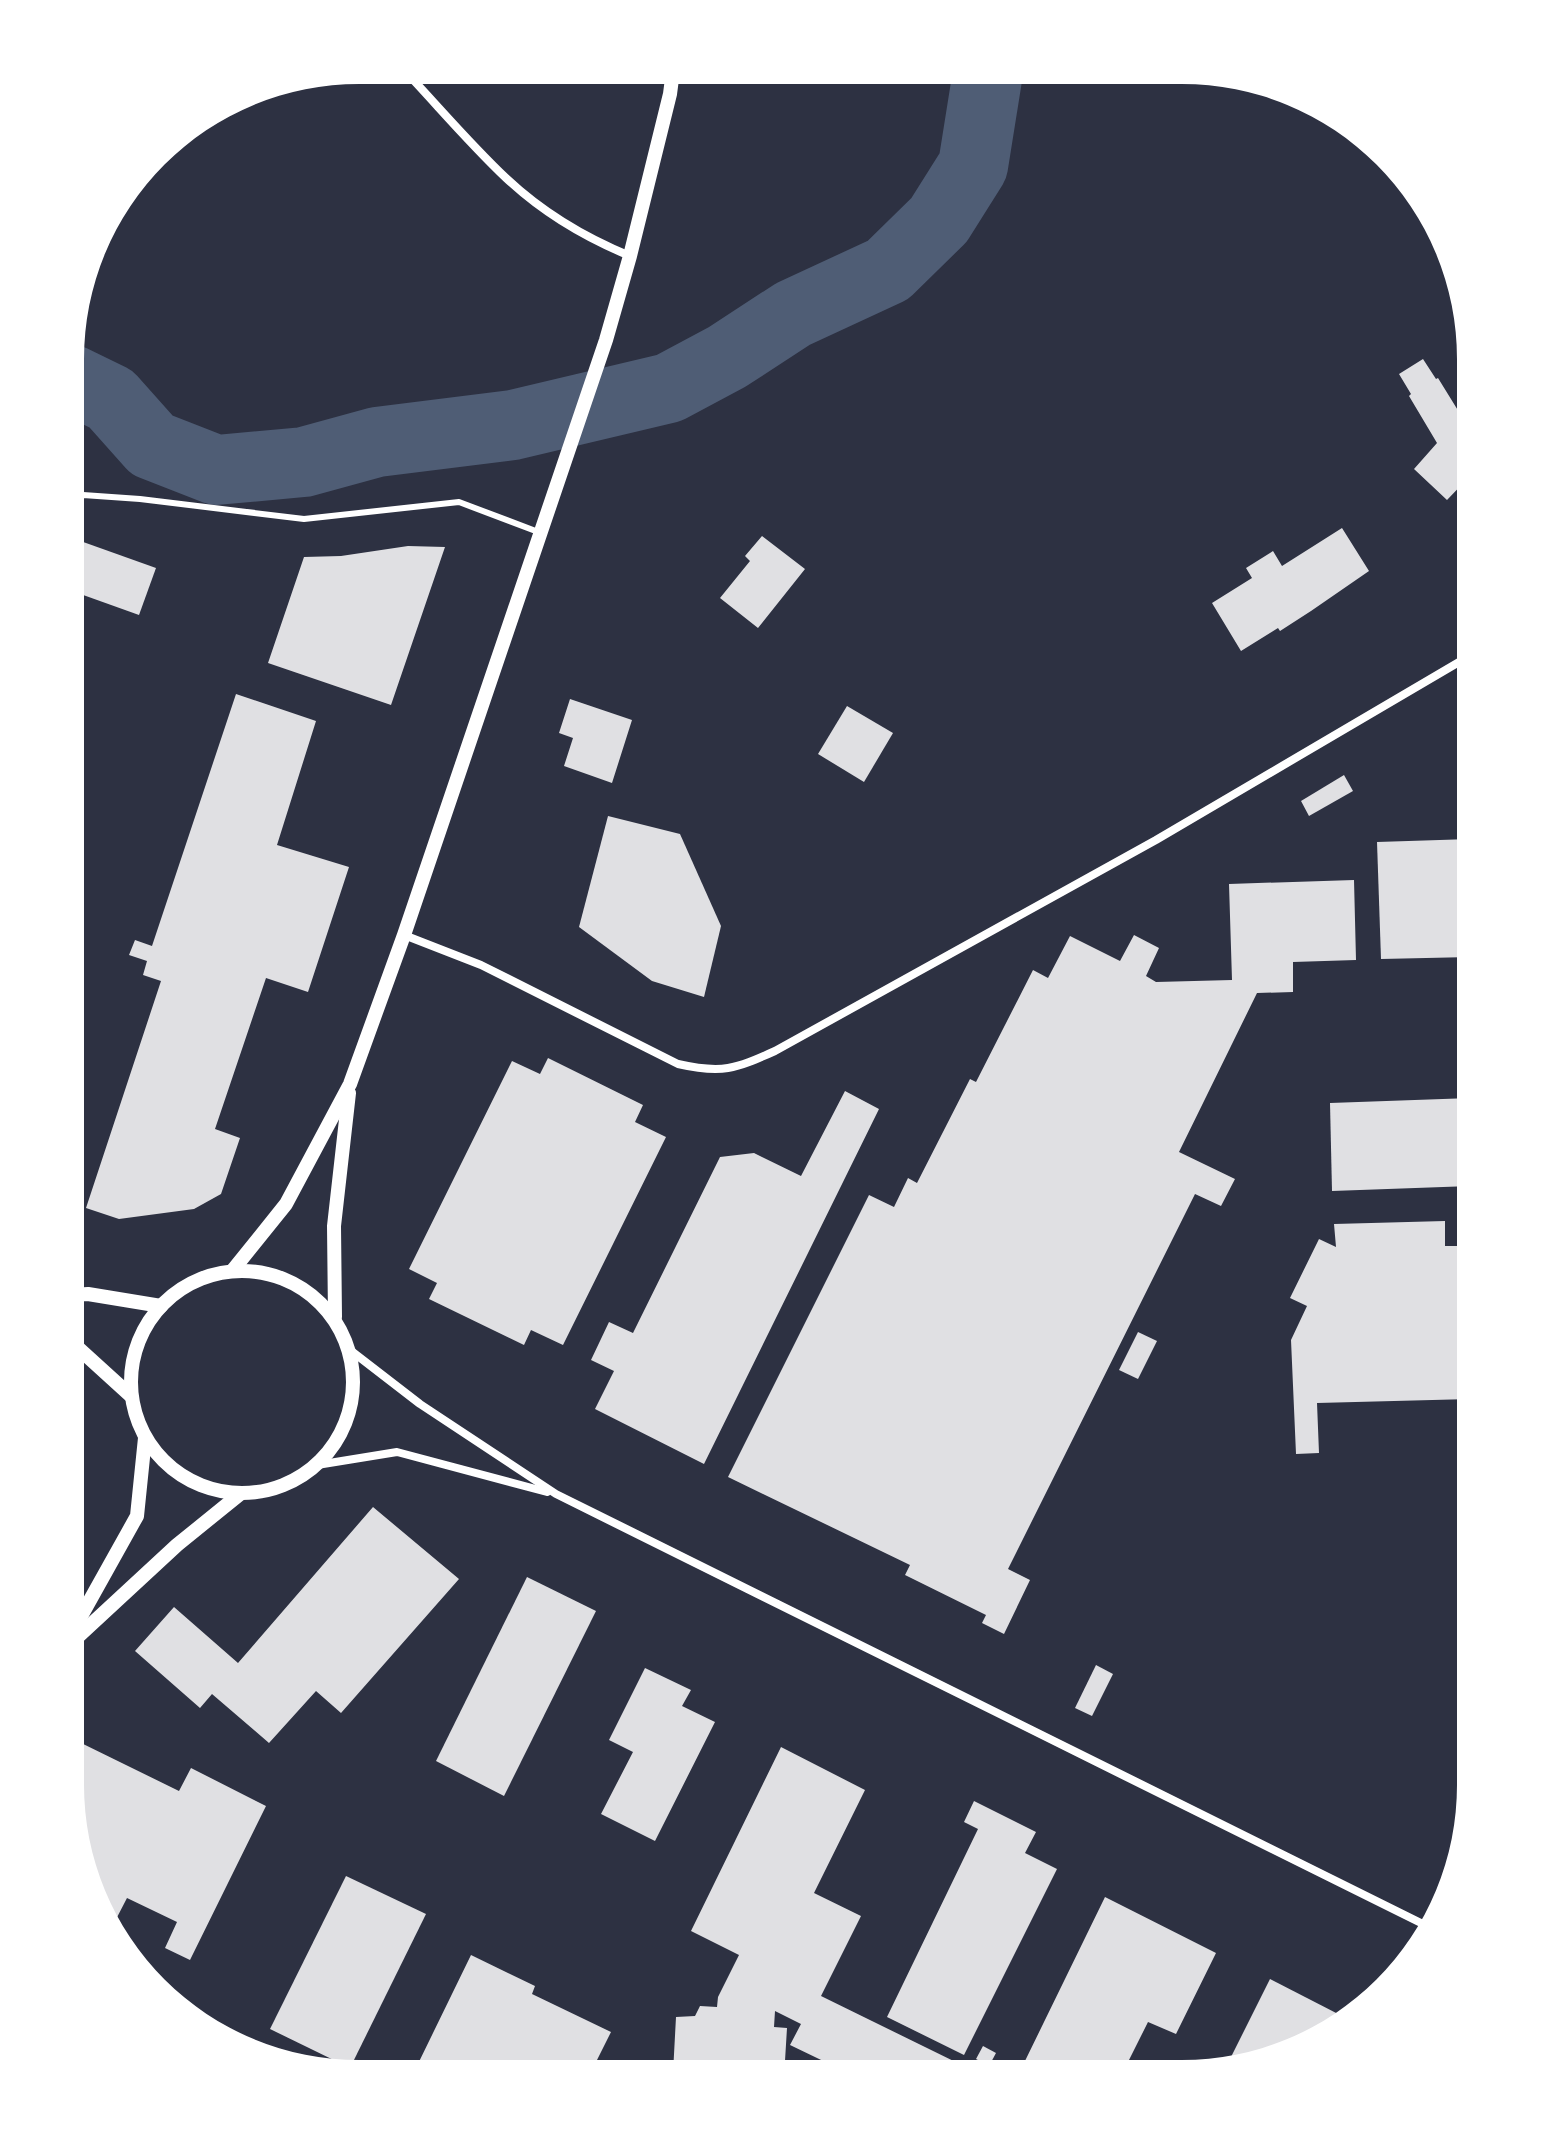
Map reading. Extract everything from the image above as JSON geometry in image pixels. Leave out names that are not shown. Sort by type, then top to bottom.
[{"type":"street","points":[[418,85],[507,179],[558,219],[630,256]]},
{"type":"street","points":[[233,1270],[286,1204],[350,1084],[404,935],[606,340],[630,256],[671,85]]},
{"type":"street","points":[[404,935],[481,965],[678,1064],[708,1070],[741,1066],[775,1051],[1156,840],[1457,663]]},
{"type":"street","points":[[335,1317],[334,1226],[350,1084]]},
{"type":"street","points":[[233,1270],[272,1273],[296,1284],[307,1290],[335,1317],[350,1350],[354,1392],[343,1432],[317,1465],[281,1487],[240,1494],[202,1487],[170,1467],[145,1438],[131,1396],[132,1363],[142,1332],[161,1306],[194,1281],[233,1270]]},
{"type":"street","points":[[84,1294],[161,1306]]},
{"type":"street","points":[[350,1350],[420,1404],[556,1494],[1420,1923]]},
{"type":"street","points":[[84,1353],[131,1396]]},
{"type":"street","points":[[84,1611],[137,1516],[145,1438]]},
{"type":"street","points":[[317,1465],[397,1452],[556,1494]]},
{"type":"street","points":[[84,1631],[177,1545],[240,1494]]},
{"type":"lane","points":[[84,495],[304,519],[459,502],[541,533]]},
{"type":"building","points":[[1423,359],[1457,409],[1457,490],[1447,500],[1414,469],[1437,443],[1399,374]]},
{"type":"building","points":[[1342,528],[1369,571],[1280,631],[1278,628],[1241,651],[1212,603],[1252,578],[1246,568],[1273,551],[1282,566]]},
{"type":"building","points":[[762,536],[805,569],[758,628],[720,598],[750,561],[745,556]]},
{"type":"building","points":[[84,542],[156,568],[139,615],[84,595]]},
{"type":"building","points":[[408,546],[445,547],[391,705],[268,663],[304,557],[341,556]]},
{"type":"building","points":[[236,694],[316,721],[277,845],[349,867],[308,992],[266,978],[215,1129],[240,1138],[221,1194],[194,1209],[119,1219],[86,1208],[161,981],[143,975],[147,961],[129,955],[135,940],[152,946]]},
{"type":"building","points":[[570,699],[632,720],[612,783],[564,766],[573,738],[559,733]]},
{"type":"building","points":[[847,706],[893,733],[864,782],[818,754]]},
{"type":"building","points":[[1344,775],[1353,791],[1309,816],[1301,801]]},
{"type":"building","points":[[608,816],[680,834],[721,926],[704,997],[652,981],[579,927]]},
{"type":"building","points":[[1457,839],[1457,957],[1381,959],[1377,842]]},
{"type":"building","points":[[1354,880],[1356,960],[1293,962],[1293,992],[1257,993],[1179,1152],[1235,1179],[1221,1206],[1195,1194],[1008,1569],[1030,1580],[1004,1634],[982,1623],[986,1615],[905,1575],[910,1565],[728,1477],[869,1195],[894,1207],[908,1178],[917,1183],[970,1079],[976,1082],[1033,970],[1048,978],[1070,936],[1120,961],[1134,935],[1159,948],[1146,976],[1156,982],[1232,980],[1229,884]]},
{"type":"building","points":[[548,1058],[643,1105],[635,1122],[666,1137],[563,1345],[531,1330],[524,1345],[429,1299],[437,1283],[409,1269],[512,1061],[540,1074]]},
{"type":"building","points":[[845,1091],[879,1109],[704,1464],[595,1409],[614,1371],[591,1360],[609,1322],[633,1333],[720,1157],[754,1153],[801,1176]]},
{"type":"building","points":[[1456,1099],[1456,1187],[1332,1191],[1330,1103]]},
{"type":"building","points":[[1445,1221],[1445,1246],[1456,1246],[1456,1399],[1317,1403],[1319,1453],[1296,1454],[1291,1340],[1307,1306],[1290,1298],[1319,1239],[1336,1247],[1334,1224]]},
{"type":"building","points":[[1138,1332],[1157,1341],[1138,1379],[1119,1370]]},
{"type":"building","points":[[373,1507],[459,1579],[341,1713],[316,1691],[269,1743],[212,1694],[200,1708],[135,1651],[174,1607],[238,1663]]},
{"type":"building","points":[[527,1577],[596,1611],[504,1796],[436,1761]]},
{"type":"building","points":[[1096,1665],[1113,1674],[1092,1716],[1075,1708]]},
{"type":"building","points":[[645,1668],[691,1690],[682,1706],[715,1722],[655,1841],[601,1814],[633,1752],[609,1740]]},
{"type":"building","points":[[84,1744],[179,1791],[191,1768],[266,1806],[190,1960],[165,1948],[177,1922],[127,1898],[117,1916],[99,1874],[89,1839]]},
{"type":"building","points":[[781,1747],[865,1790],[814,1893],[861,1916],[821,1996],[951,2060],[821,2060],[790,2045],[801,2024],[775,2011],[774,2027],[787,2028],[785,2060],[674,2060],[676,2017],[695,2016],[700,2006],[717,2007],[718,1997],[739,1955],[691,1931]]},
{"type":"building","points":[[974,1801],[1036,1832],[1025,1853],[1057,1869],[964,2055],[887,2017],[978,1829],[964,1822]]},
{"type":"building","points":[[346,1876],[426,1914],[354,2060],[330,2058],[270,2029]]},
{"type":"building","points":[[1105,1897],[1216,1953],[1176,2034],[1148,2022],[1129,2060],[1025,2060]]},
{"type":"building","points":[[471,1955],[535,1986],[532,1994],[611,2032],[597,2060],[420,2060]]},
{"type":"building","points":[[1270,1979],[1336,2013],[1287,2039],[1232,2055]]},
{"type":"building","points":[[983,2046],[996,2053],[992,2060],[976,2059]]},
{"type":"waterway","points":[[84,386],[111,399],[152,445],[216,470],[304,462],[377,442],[513,425],[669,388],[727,357],[793,314],[888,270],[939,220],[973,166],[986,84]]}]
